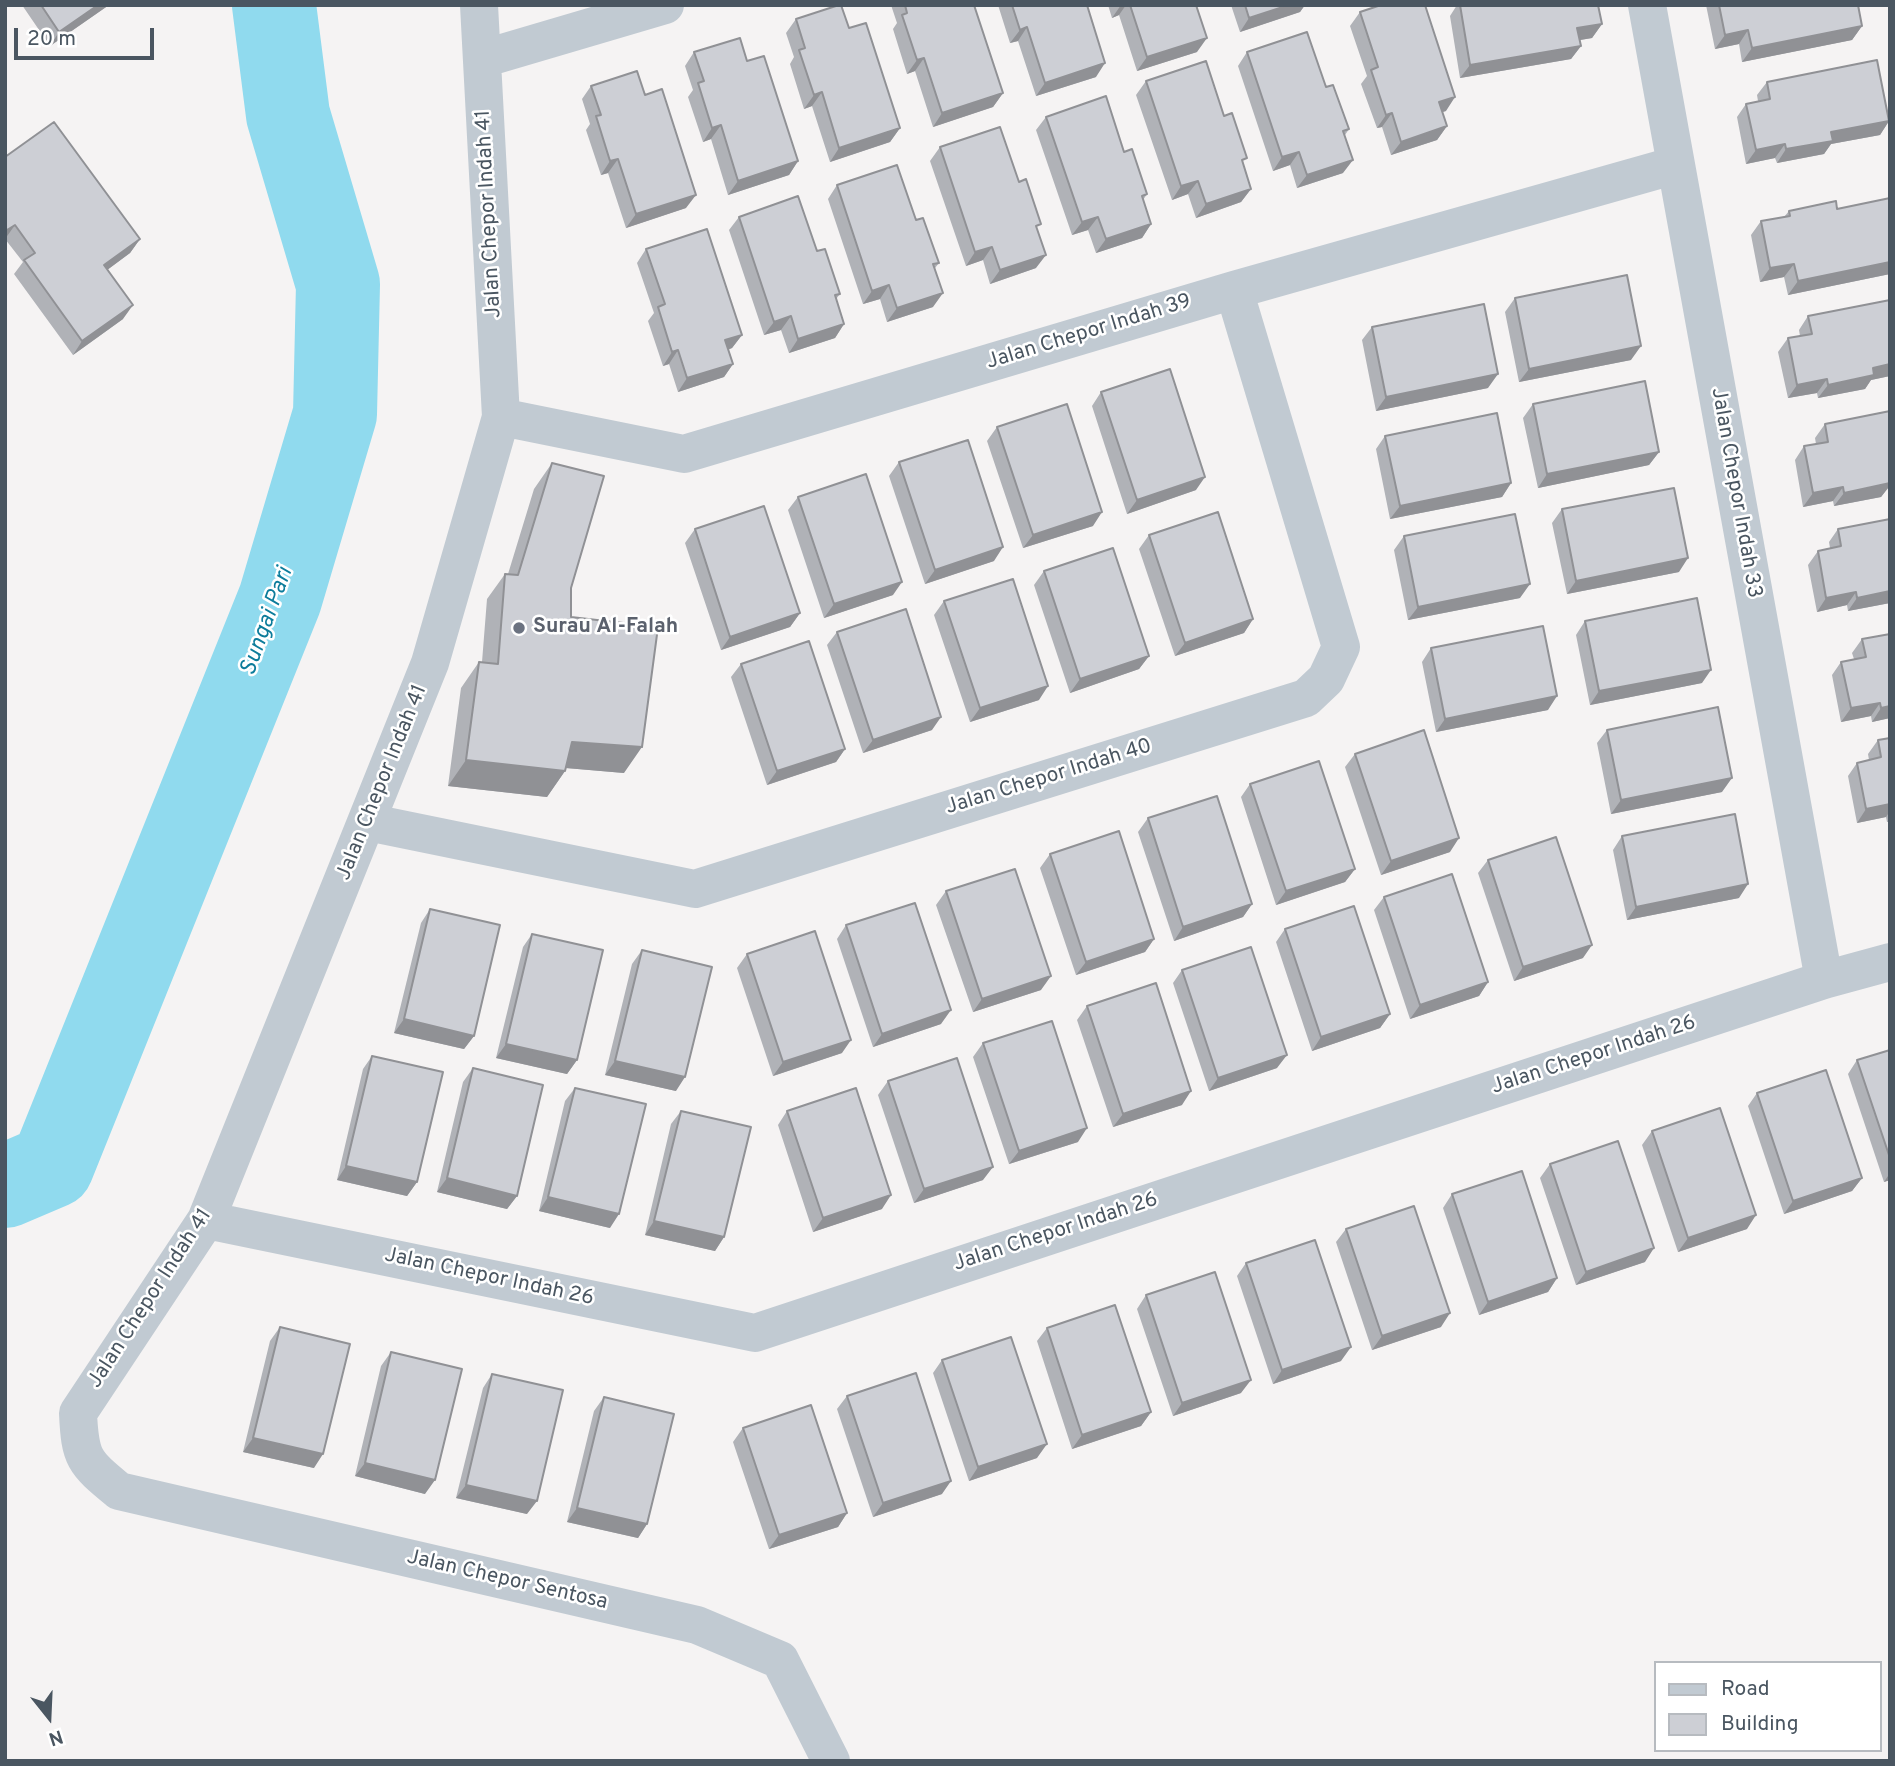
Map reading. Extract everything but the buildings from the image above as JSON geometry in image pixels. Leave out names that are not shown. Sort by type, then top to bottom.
[{"type":"street","name":"Jalan Chepor Indah 41","points":[[119,1491],[92,1469],[79,1448],[78,1413],[206,1220],[430,663],[501,417],[479,5]]},
{"type":"street","points":[[482,59],[665,5]]},
{"type":"street","name":"Jalan Chepor Indah 33","points":[[1647,5],[1824,980]]},
{"type":"street","name":"Jalan Chepor Indah 39","points":[[501,417],[684,454],[1234,290],[1676,165]]},
{"type":"street","name":"Jalan Chepor Indah 40","points":[[367,822],[695,889],[1306,698],[1326,679],[1341,647],[1234,290]]},
{"type":"street","name":"Jalan Chepor Indah 26","points":[[206,1220],[755,1332],[1824,980],[1890,962]]},
{"type":"street","name":"Jalan Chepor Sentosa","points":[[119,1491],[697,1625],[780,1660],[831,1761]]},
{"type":"waterway","name":"Sungai Pari","points":[[5,1186],[52,1166],[280,599],[335,414],[338,284],[288,115],[274,5]]},
{"type":"place","name":"Surau Al-Falah","points":[[519,628]]}]
